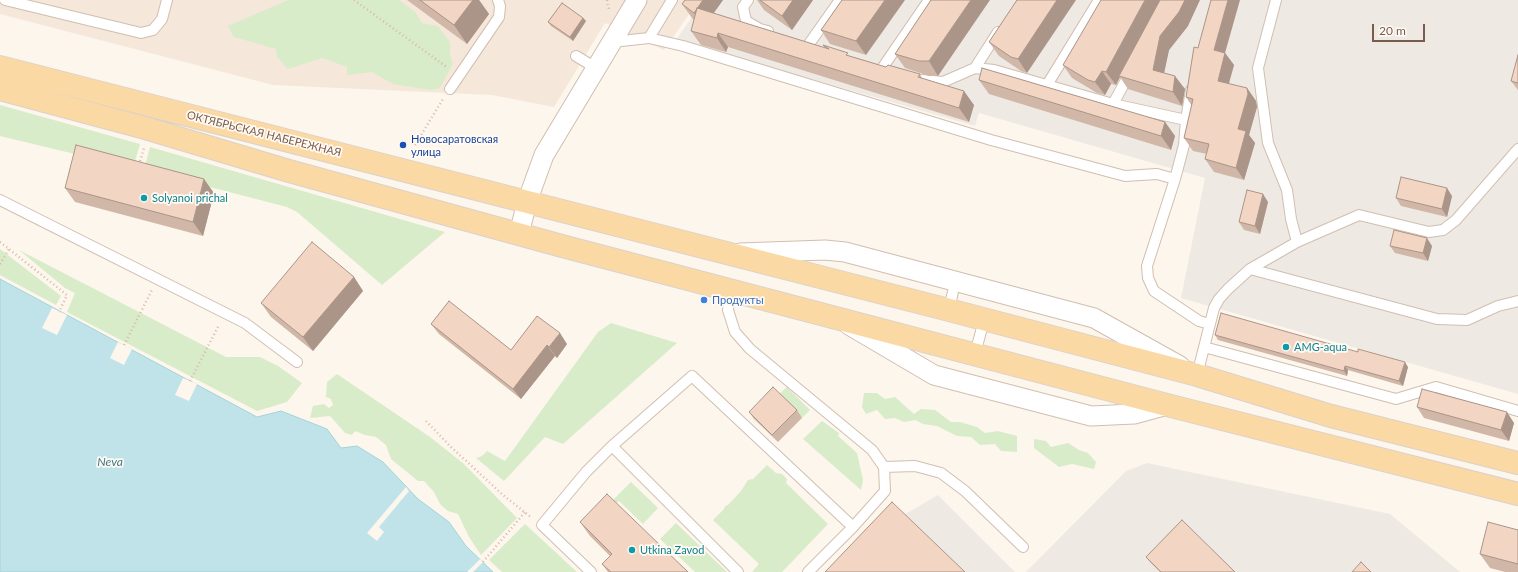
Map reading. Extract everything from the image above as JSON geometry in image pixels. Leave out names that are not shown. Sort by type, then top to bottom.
[{"type":"main road","name":"ОКТЯБРЬСКАЯ НАБЕРЕЖНАЯ","points":[[0,67],[949,310],[1197,376],[1331,416],[1518,463]]},
{"type":"main road","points":[[0,88],[145,128],[289,171],[730,291],[836,317],[1167,405],[1518,494]]},
{"type":"street","points":[[519,234],[527,202],[544,155],[637,0]]},
{"type":"street","points":[[726,253],[825,250],[845,252],[1094,318],[1197,376]]},
{"type":"street","points":[[836,317],[934,375],[1091,416],[1134,414],[1167,405]]},
{"type":"lane","points":[[5,0],[141,33],[153,30],[162,19],[167,0]]},
{"type":"lane","points":[[450,89],[499,17],[500,6],[498,0]]},
{"type":"lane","points":[[649,38],[672,0]]},
{"type":"lane","points":[[748,0],[743,7],[746,20],[760,29],[781,36]]},
{"type":"lane","points":[[809,44],[840,0]]},
{"type":"lane","points":[[883,67],[929,0]]},
{"type":"lane","points":[[1047,85],[1099,0]]},
{"type":"lane","points":[[1276,0],[1258,68],[1268,143],[1287,190],[1291,219],[1297,242]]},
{"type":"lane","points":[[975,68],[1002,24]]},
{"type":"lane","points":[[612,42],[649,38],[683,46],[998,142],[1125,176],[1157,174],[1175,179]]},
{"type":"lane","points":[[576,56],[596,68]]},
{"type":"lane","points":[[1112,104],[1135,63]]},
{"type":"lane","points":[[913,77],[928,82],[943,82],[975,68],[994,70],[1112,104],[1186,120]]},
{"type":"lane","points":[[1192,83],[1186,120],[1184,145],[1148,266],[1148,278],[1154,291],[1199,321],[1210,324]]},
{"type":"lane","points":[[1197,376],[1214,308],[1219,299],[1250,270],[1297,242],[1359,215],[1429,232],[1442,230],[1456,220],[1518,149]]},
{"type":"lane","points":[[0,200],[245,323],[297,362]]},
{"type":"lane","points":[[1250,270],[1437,319],[1467,320],[1498,306],[1518,301]]},
{"type":"lane","points":[[949,310],[955,282]]},
{"type":"lane","points":[[730,291],[728,310],[735,332],[750,349],[872,450],[884,467],[885,491],[853,527],[808,572]]},
{"type":"lane","points":[[975,354],[984,320]]},
{"type":"lane","points":[[1204,347],[1396,399],[1436,387],[1518,411]]},
{"type":"lane","points":[[591,572],[542,525],[586,472],[612,446],[692,376],[853,527]]},
{"type":"lane","points":[[612,446],[738,572]]},
{"type":"lane","points":[[884,467],[915,466],[941,474],[965,491],[1023,547]]},
{"type":"path","points":[[354,0],[459,76]]},
{"type":"path","points":[[415,145],[450,89]]},
{"type":"path","points":[[139,165],[145,142]]},
{"type":"path","points":[[0,242],[67,294],[59,312]]},
{"type":"path","points":[[0,264],[9,249]]},
{"type":"path","points":[[124,345],[158,280]]},
{"type":"path","points":[[190,381],[225,314]]},
{"type":"path","points":[[426,421],[456,452],[503,495],[542,525]]},
{"type":"path","points":[[483,562],[525,512]]},
{"type":"shaded area","points":[[0,0],[699,0],[664,50],[605,23],[554,107],[492,95],[273,85],[0,14]]},
{"type":"shaded area","points":[[704,0],[1518,0],[1518,394],[1181,298],[1205,178],[979,113],[975,126],[676,40]]},
{"type":"shaded area","points":[[1147,463],[1390,514],[1460,572],[1026,572],[1126,471]]},
{"type":"shaded area","points":[[938,495],[1015,572],[848,572],[902,516]]},
{"type":"green space","points":[[288,0],[399,0],[415,12],[422,23],[438,26],[450,42],[450,55],[453,64],[440,88],[430,90],[393,84],[372,72],[347,75],[347,67],[322,58],[288,69],[277,57],[276,49],[234,37],[228,26]]},
{"type":"green space","points":[[0,105],[140,144],[133,168],[0,136]]},
{"type":"green space","points":[[150,147],[445,232],[382,285],[297,212],[287,207],[144,170]]},
{"type":"green space","points":[[0,249],[61,296],[56,305],[0,275]]},
{"type":"green space","points":[[19,250],[226,357],[260,357],[278,366],[302,383],[287,402],[257,411],[67,312],[75,293],[65,288]]},
{"type":"green space","points":[[611,323],[677,343],[563,444],[545,437],[504,481],[476,458],[482,456],[487,451],[505,461],[598,332]]},
{"type":"green space","points":[[337,374],[430,437],[464,464],[517,518],[481,555],[469,537],[458,514],[448,511],[440,504],[434,492],[424,481],[418,481],[391,459],[386,445],[376,437],[355,431],[352,435],[345,433],[330,416],[310,418],[313,406],[324,404],[329,408],[333,405],[331,399],[326,397],[327,382]]},
{"type":"green space","points":[[787,387],[810,410],[802,418],[778,395]]},
{"type":"green space","points":[[864,393],[877,393],[885,399],[895,397],[914,414],[921,409],[935,410],[951,422],[960,422],[977,427],[985,433],[998,431],[1017,436],[1017,452],[1001,451],[995,444],[980,445],[971,437],[957,436],[937,426],[923,424],[915,420],[904,422],[895,418],[885,419],[877,410],[866,414],[862,407]]},
{"type":"green space","points":[[822,421],[839,433],[838,436],[857,453],[863,480],[861,490],[803,439]]},
{"type":"green space","points":[[1034,439],[1046,441],[1051,447],[1068,443],[1079,450],[1088,453],[1096,462],[1094,469],[1072,464],[1059,467],[1034,448]]},
{"type":"green space","points":[[767,465],[776,473],[782,474],[787,479],[786,483],[828,524],[782,572],[752,572],[759,564],[713,520],[741,491],[748,480],[753,479]]},
{"type":"green space","points":[[631,482],[658,508],[643,524],[619,501],[609,510],[606,507]]},
{"type":"green space","points":[[676,523],[727,572],[695,572],[660,539]]},
{"type":"green space","points":[[525,524],[577,572],[502,572],[489,560]]},
{"type":"water","name":"Neva","points":[[0,279],[257,417],[281,411],[327,429],[341,448],[357,446],[383,462],[418,499],[449,522],[466,546],[493,572],[0,572]]},
{"type":"pier","points":[[52,308],[67,315],[57,335],[42,328]]},
{"type":"pier","points":[[118,342],[132,349],[124,365],[110,358]]},
{"type":"pier","points":[[183,378],[197,384],[189,401],[175,395]]},
{"type":"pier","points":[[406,487],[409,491],[379,527],[384,532],[377,541],[367,533]]},
{"type":"pier","points":[[480,559],[483,562],[473,572],[467,572]]},
{"type":"building","points":[[420,0],[473,0],[454,25]]},
{"type":"building","points":[[685,0],[703,0],[694,13],[682,4]]},
{"type":"building","points":[[760,0],[793,0],[782,16]]},
{"type":"building","points":[[842,0],[885,0],[856,41],[821,30]]},
{"type":"building","points":[[931,0],[971,0],[929,61],[919,61],[895,54]]},
{"type":"building","points":[[1017,0],[1057,0],[1018,59],[1011,57],[989,42]]},
{"type":"building","points":[[1101,0],[1145,0],[1106,72],[1102,71],[1095,82],[1088,80],[1063,65]]},
{"type":"building","points":[[1160,0],[1185,0],[1179,12],[1160,36],[1153,70],[1175,76],[1173,92],[1119,76]]},
{"type":"building","points":[[1211,0],[1228,0],[1214,50],[1225,53],[1218,81],[1247,88],[1248,94],[1238,129],[1246,131],[1236,168],[1205,159],[1209,144],[1184,138],[1193,99],[1186,97],[1194,47],[1198,48]]},
{"type":"building","points":[[562,3],[583,18],[570,37],[548,22]]},
{"type":"building","points":[[697,8],[829,49],[823,45],[848,53],[846,55],[886,67],[888,65],[920,74],[918,77],[964,91],[959,108],[718,33],[717,38],[691,31]]},
{"type":"building","points":[[1518,55],[1518,83],[1511,81]]},
{"type":"building","points":[[982,68],[1165,122],[1161,136],[979,80]]},
{"type":"building","name":"Solyanoi prichal","points":[[76,145],[204,179],[193,222],[65,188]]},
{"type":"building","points":[[1401,177],[1447,188],[1442,209],[1396,198]]},
{"type":"building","points":[[1247,190],[1263,194],[1255,226],[1239,222]]},
{"type":"building","points":[[1394,230],[1427,238],[1423,253],[1390,246]]},
{"type":"building","points":[[312,242],[354,277],[303,337],[261,303]]},
{"type":"building","points":[[449,301],[511,350],[537,316],[560,333],[549,347],[547,345],[513,389],[431,324]]},
{"type":"building","name":"AMG-aqua","points":[[1221,313],[1358,352],[1358,349],[1405,362],[1399,381],[1345,366],[1344,371],[1215,335]]},
{"type":"building","points":[[773,387],[797,410],[772,435],[749,412]]},
{"type":"building","points":[[1422,389],[1507,412],[1501,430],[1417,407]]},
{"type":"building","name":"Utkina Zavod","points":[[607,494],[688,572],[611,572],[602,564],[612,554],[580,522]]},
{"type":"building","points":[[892,502],[965,572],[825,572]]},
{"type":"building","points":[[1182,520],[1235,572],[1161,572],[1146,557]]},
{"type":"building","points":[[1488,522],[1518,530],[1518,564],[1480,554]]},
{"type":"building","points":[[1361,562],[1371,572],[1352,572]]},
{"type":"place","name":"Новосаратовская улица","points":[[403,145]]},
{"type":"place","name":"Solyanoi prichal","points":[[144,198]]},
{"type":"place","name":"Продукты","points":[[704,300]]},
{"type":"place","name":"AMG-aqua","points":[[1286,347]]},
{"type":"place","name":"Utkina Zavod","points":[[632,550]]}]
